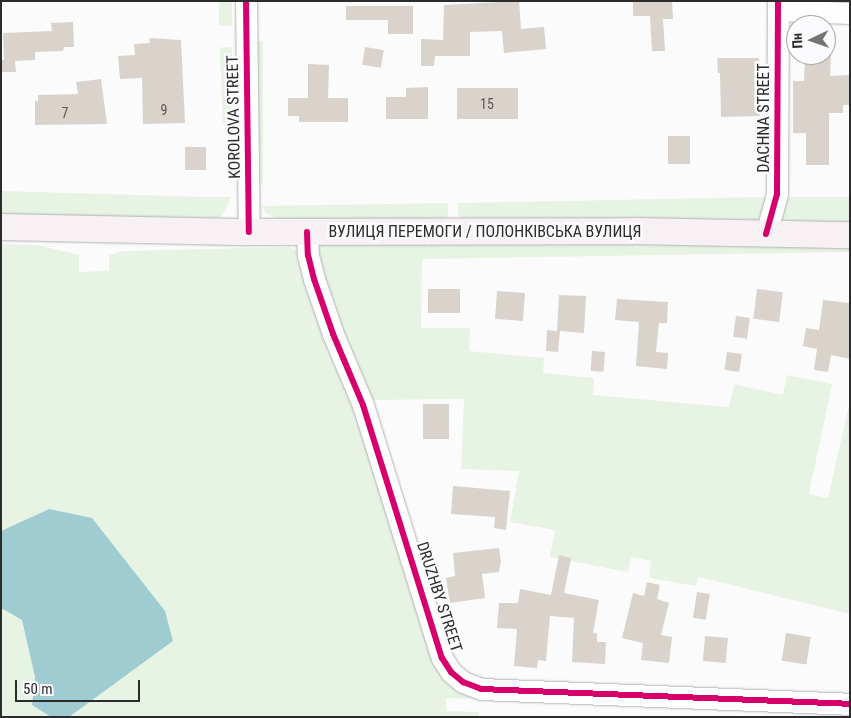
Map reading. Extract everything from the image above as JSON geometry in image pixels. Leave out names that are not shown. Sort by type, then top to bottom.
[{"type":"main road","name":"ВУЛИЦЯ ПЕРЕМОГИ / ПОЛОНКІВСЬКА ВУЛИЦЯ","points":[[1,227],[249,232],[633,231],[850,235]]},
{"type":"street","name":"KOROLOVA STREET","points":[[246,1],[249,232]]},
{"type":"street","points":[[778,6],[850,13]]},
{"type":"street","name":"DACHNA STREET","points":[[766,234],[777,194],[778,6]]},
{"type":"street","name":"DRUZHBY STREET","points":[[307,232],[308,255],[314,279],[333,334],[363,405],[442,658],[451,672],[463,682],[481,689],[850,704]]},
{"type":"green space","points":[[219,1],[232,1],[232,26],[219,26]]},
{"type":"green space","points":[[255,41],[263,41],[263,183],[255,183]]},
{"type":"green space","points":[[220,47],[232,47],[235,123],[223,123]]},
{"type":"green space","points":[[1,191],[231,197],[225,211],[219,217],[205,222],[1,217]]},
{"type":"green space","points":[[770,197],[766,213],[753,222],[471,224],[458,215],[458,203]]},
{"type":"green space","points":[[782,197],[850,197],[850,224],[782,224]]},
{"type":"green space","points":[[448,203],[448,216],[437,223],[286,224],[266,213],[262,206]]},
{"type":"green space","points":[[315,241],[850,247],[850,252],[422,259],[421,328],[470,328],[469,351],[544,358],[543,373],[594,378],[593,395],[729,407],[734,384],[783,395],[787,375],[832,384],[809,494],[828,498],[850,401],[850,614],[699,577],[696,586],[649,578],[651,561],[631,557],[628,572],[550,557],[555,530],[510,522],[519,471],[461,469],[464,399],[370,400],[338,333]]},
{"type":"green space","points":[[1,244],[38,245],[79,255],[79,272],[109,271],[109,255],[124,251],[290,247],[302,253],[359,407],[440,672],[565,698],[565,703],[446,698],[446,711],[479,712],[479,717],[69,717],[173,641],[49,509],[1,531]]},
{"type":"green space","points":[[1,608],[22,620],[35,677],[32,705],[51,717],[1,717]]},
{"type":"water","points":[[49,509],[92,518],[165,611],[173,641],[69,717],[51,717],[32,705],[35,677],[22,620],[1,608],[1,531]]},
{"type":"building","points":[[519,1],[521,29],[544,27],[546,49],[504,53],[502,31],[470,32],[470,56],[435,56],[434,66],[421,66],[421,39],[443,40],[444,5]]},
{"type":"building","points":[[633,1],[672,1],[673,19],[663,19],[665,51],[652,51],[650,16],[633,16]]},
{"type":"building","points":[[346,6],[413,6],[413,34],[388,34],[388,20],[346,20]]},
{"type":"building","points":[[73,22],[74,47],[64,47],[63,51],[35,52],[35,60],[15,61],[16,72],[1,72],[1,60],[4,60],[3,33],[52,31],[51,23]]},
{"type":"building","points":[[149,38],[181,40],[185,123],[143,124],[142,78],[120,79],[118,56],[135,55],[134,44],[150,43]]},
{"type":"building","points":[[365,47],[384,50],[381,68],[362,65]]},
{"type":"building","points":[[717,58],[759,58],[760,116],[721,117],[720,73],[718,73]]},
{"type":"building","points":[[308,64],[329,65],[328,98],[348,98],[348,122],[299,122],[299,116],[288,116],[288,98],[308,98]]},
{"type":"building","points":[[805,65],[831,65],[830,76],[850,75],[850,105],[843,105],[843,113],[829,113],[829,165],[806,165],[806,133],[793,133],[793,81],[804,81]]},
{"type":"building","points":[[101,79],[107,124],[35,125],[35,101],[38,101],[38,95],[78,94],[76,82]]},
{"type":"building","points":[[428,87],[428,119],[386,119],[386,97],[406,97],[406,88]]},
{"type":"building","points":[[457,88],[518,88],[518,119],[457,119]]},
{"type":"building","points":[[668,136],[690,136],[690,164],[668,164]]},
{"type":"building","points":[[185,147],[206,147],[206,170],[185,170]]},
{"type":"building","points":[[428,289],[460,289],[460,313],[428,313]]},
{"type":"building","points":[[757,289],[783,292],[779,322],[753,319]]},
{"type":"building","points":[[497,291],[525,293],[523,321],[495,319]]},
{"type":"building","points":[[559,295],[586,296],[584,333],[560,331],[558,352],[546,351],[547,330],[557,331]]},
{"type":"building","points":[[617,299],[668,302],[667,323],[659,323],[656,352],[668,353],[667,369],[636,366],[639,322],[615,320]]},
{"type":"building","points":[[823,300],[850,303],[850,359],[831,355],[828,372],[814,370],[817,349],[803,346],[806,328],[819,330]]},
{"type":"building","points":[[736,316],[750,318],[747,339],[733,337]]},
{"type":"building","points":[[592,351],[605,352],[604,372],[591,371]]},
{"type":"building","points":[[727,352],[742,354],[739,372],[724,370]]},
{"type":"building","points":[[423,404],[449,404],[449,439],[423,439]]},
{"type":"building","points":[[453,486],[510,491],[506,530],[494,528],[495,517],[451,514]]},
{"type":"building","points":[[499,548],[501,561],[499,572],[482,574],[485,598],[450,603],[446,578],[455,576],[453,553]]},
{"type":"building","points":[[559,555],[571,558],[564,593],[599,600],[593,633],[597,633],[597,642],[606,642],[605,664],[572,662],[574,618],[550,616],[546,661],[538,660],[537,668],[514,666],[517,629],[497,628],[499,603],[518,603],[520,589],[551,595]]},
{"type":"building","points":[[647,582],[660,585],[657,599],[669,603],[661,635],[672,637],[669,663],[641,660],[643,643],[622,638],[633,593],[644,596]]},
{"type":"building","points":[[697,592],[710,594],[706,620],[693,618]]},
{"type":"building","points":[[786,633],[811,637],[806,665],[782,661]]},
{"type":"building","points":[[705,636],[728,638],[726,663],[703,661]]},
{"type":"cycle path","points":[[246,1],[249,232]]},
{"type":"cycle path","points":[[766,234],[777,194],[778,1]]},
{"type":"cycle path","points":[[307,232],[308,255],[314,279],[333,334],[363,405],[442,658],[451,672],[463,682],[481,689],[850,704]]}]
